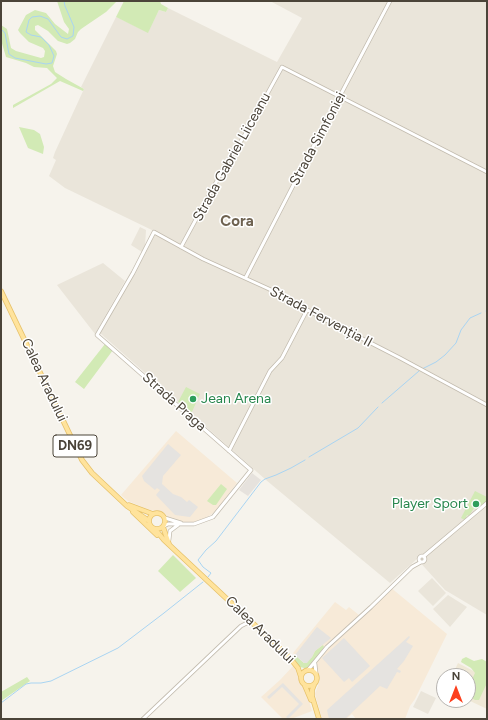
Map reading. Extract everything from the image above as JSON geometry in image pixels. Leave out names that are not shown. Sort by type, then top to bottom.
[{"type":"main road","name":"Calea Aradului","points":[[1,291],[82,460],[92,473],[123,502],[149,521]]},
{"type":"main road","name":"Calea Aradului","points":[[123,502],[152,514]]},
{"type":"main road","name":"DN69","points":[[123,502],[126,507],[169,544]]},
{"type":"main road","name":"DN69","points":[[152,514],[159,513],[164,515],[166,522],[163,527]]},
{"type":"main road","points":[[149,521],[152,514]]},
{"type":"main road","name":"DN69","points":[[149,521],[151,527],[155,529]]},
{"type":"main road","name":"Calea Aradului","points":[[163,527],[169,544]]},
{"type":"main road","points":[[155,529],[163,527]]},
{"type":"main road","name":"Calea Aradului","points":[[155,529],[290,658],[298,668],[301,676]]},
{"type":"main road","name":"Calea Aradului","points":[[298,668],[307,670]]},
{"type":"main road","points":[[301,676],[307,670],[316,673]]},
{"type":"main road","name":"DN69","points":[[316,673],[317,680],[312,690],[312,696],[317,719]]},
{"type":"main road","name":"DN69","points":[[301,676],[317,719]]},
{"type":"main road","points":[[305,686],[315,684]]},
{"type":"street","name":"Strada Simfoniei","points":[[246,277],[390,1]]},
{"type":"street","name":"Strada Gabriel Liiceanu","points":[[181,247],[282,66],[340,97]]},
{"type":"street","points":[[340,97],[487,172]]},
{"type":"street","name":"Strada Fervenția II","points":[[97,335],[133,273],[154,232],[223,268],[246,277],[487,405]]},
{"type":"street","points":[[229,451],[270,371],[282,358],[307,310]]},
{"type":"street","name":"Strada Praga","points":[[97,335],[250,470],[213,517],[200,522],[182,524]]},
{"type":"street","points":[[307,670],[327,647],[420,560],[424,561],[425,556],[487,503]]},
{"type":"street","points":[[165,518],[182,524]]},
{"type":"street","points":[[163,527],[168,524],[182,524]]},
{"type":"street","points":[[169,544],[168,534],[173,527],[182,524]]},
{"type":"street","points":[[240,611],[244,619],[241,626]]},
{"type":"street","points":[[143,719],[241,626],[247,623],[256,626]]},
{"type":"street","points":[[315,662],[316,673]]},
{"type":"shaded area","points":[[270,1],[487,1],[487,615],[445,590],[417,559],[390,583],[266,480],[100,333],[156,232],[65,188],[49,176],[56,160],[53,158],[55,152],[84,89],[81,87],[116,17],[148,32],[159,10],[166,12],[168,8],[277,62],[302,18]]},
{"type":"shaded area","points":[[140,227],[146,230],[145,246],[142,252],[131,245]]},
{"type":"shaded area","points":[[103,263],[125,281],[95,334],[57,285]]},
{"type":"shaded area","points":[[176,431],[237,483],[216,511],[206,518],[194,522],[183,522],[168,517],[163,512],[150,510],[128,501],[121,495]]},
{"type":"shaded area","points":[[168,444],[181,455],[163,476],[162,484],[173,494],[181,497],[187,502],[189,500],[198,507],[190,517],[175,515],[156,495],[160,490],[157,488],[155,490],[144,481],[142,476]]},
{"type":"shaded area","points":[[252,473],[261,480],[248,496],[239,490]]},
{"type":"shaded area","points":[[432,578],[446,593],[433,606],[418,591]]},
{"type":"shaded area","points":[[390,587],[447,634],[415,699],[410,706],[405,719],[356,719],[352,714],[346,719],[322,719],[315,694],[320,676],[316,669],[307,665],[293,653],[335,602],[346,610],[349,607],[359,615]]},
{"type":"shaded area","points":[[448,595],[467,607],[450,627],[433,609]]},
{"type":"shaded area","points":[[317,627],[331,638],[315,651],[307,663],[304,663],[295,655]]},
{"type":"shaded area","points":[[409,636],[410,637],[406,642],[413,646],[397,669],[401,671],[400,673],[397,672],[387,689],[380,686],[345,719],[329,719],[327,710]]},
{"type":"shaded area","points":[[344,638],[370,666],[352,682],[349,678],[344,682],[322,658]]},
{"type":"shaded area","points":[[458,663],[468,668],[456,668]]},
{"type":"shaded area","points":[[293,666],[299,673],[300,683],[306,690],[312,711],[291,719],[283,719],[261,697]]},
{"type":"shaded area","points":[[476,672],[487,678],[487,709],[476,704]]},
{"type":"shaded area","points":[[283,683],[303,704],[288,719],[286,717],[299,704],[282,687],[269,699],[267,697]]},
{"type":"shaded area","points":[[421,691],[436,698],[428,714],[413,707]]},
{"type":"green space","points":[[57,1],[117,1],[106,12],[81,29],[75,39],[67,44],[58,41],[48,31],[38,25],[35,26],[35,30],[56,51],[57,54],[53,66],[55,72],[84,89],[83,91],[60,81],[13,108],[13,105],[51,84],[57,78],[47,68],[34,67],[6,57],[1,40],[1,25],[7,29],[11,48],[16,51],[41,58],[44,57],[45,51],[43,48],[29,42],[18,30],[26,15],[35,10],[46,13],[55,24],[68,34],[69,29],[64,22]]},
{"type":"green space","points":[[124,1],[160,1],[161,4],[168,8],[166,12],[159,10],[148,33],[116,17]]},
{"type":"green space","points":[[19,127],[34,130],[40,134],[44,147],[43,154],[28,148]]},
{"type":"green space","points":[[105,344],[113,350],[84,389],[75,382]]},
{"type":"green space","points":[[186,387],[200,394],[191,414],[178,402]]},
{"type":"green space","points":[[221,484],[227,489],[216,505],[213,505],[207,501]]},
{"type":"green space","name":"Player Sport","points":[[475,491],[487,497],[487,501],[476,510],[474,508],[469,516],[467,515],[465,520],[461,518]]},
{"type":"green space","points":[[173,555],[196,578],[180,592],[158,571]]},
{"type":"green space","points":[[323,645],[324,647],[308,668],[300,667],[292,657],[295,655],[304,663]]},
{"type":"green space","points":[[466,657],[474,661],[482,659],[487,662],[487,683],[479,700],[476,700],[476,668],[471,668],[461,662],[462,659]]},
{"type":"green space","points":[[27,677],[30,681],[1,701],[1,692]]},
{"type":"waterway","points":[[1,29],[5,33],[9,54],[15,58],[46,64],[52,63],[54,56],[49,45],[41,37],[31,35],[26,32],[29,20],[32,17],[40,16],[48,19],[61,37],[67,39],[73,36],[74,27],[64,1]]},
{"type":"waterway","points":[[422,369],[436,362],[445,355],[456,343],[461,330],[470,318],[481,313]]},
{"type":"waterway","points":[[382,403],[419,371]]},
{"type":"waterway","points":[[309,457],[358,428],[378,407]]},
{"type":"waterway","points":[[208,577],[211,573],[203,567],[198,560],[216,541],[261,482],[305,460]]},
{"type":"waterway","points":[[1,703],[26,684],[51,681],[118,648],[203,582]]},
{"type":"place","name":"Jean Arena","points":[[193,399]]},
{"type":"place","name":"Player Sport","points":[[476,504]]},
{"type":"district","name":"Cora","points":[[237,222]]}]
